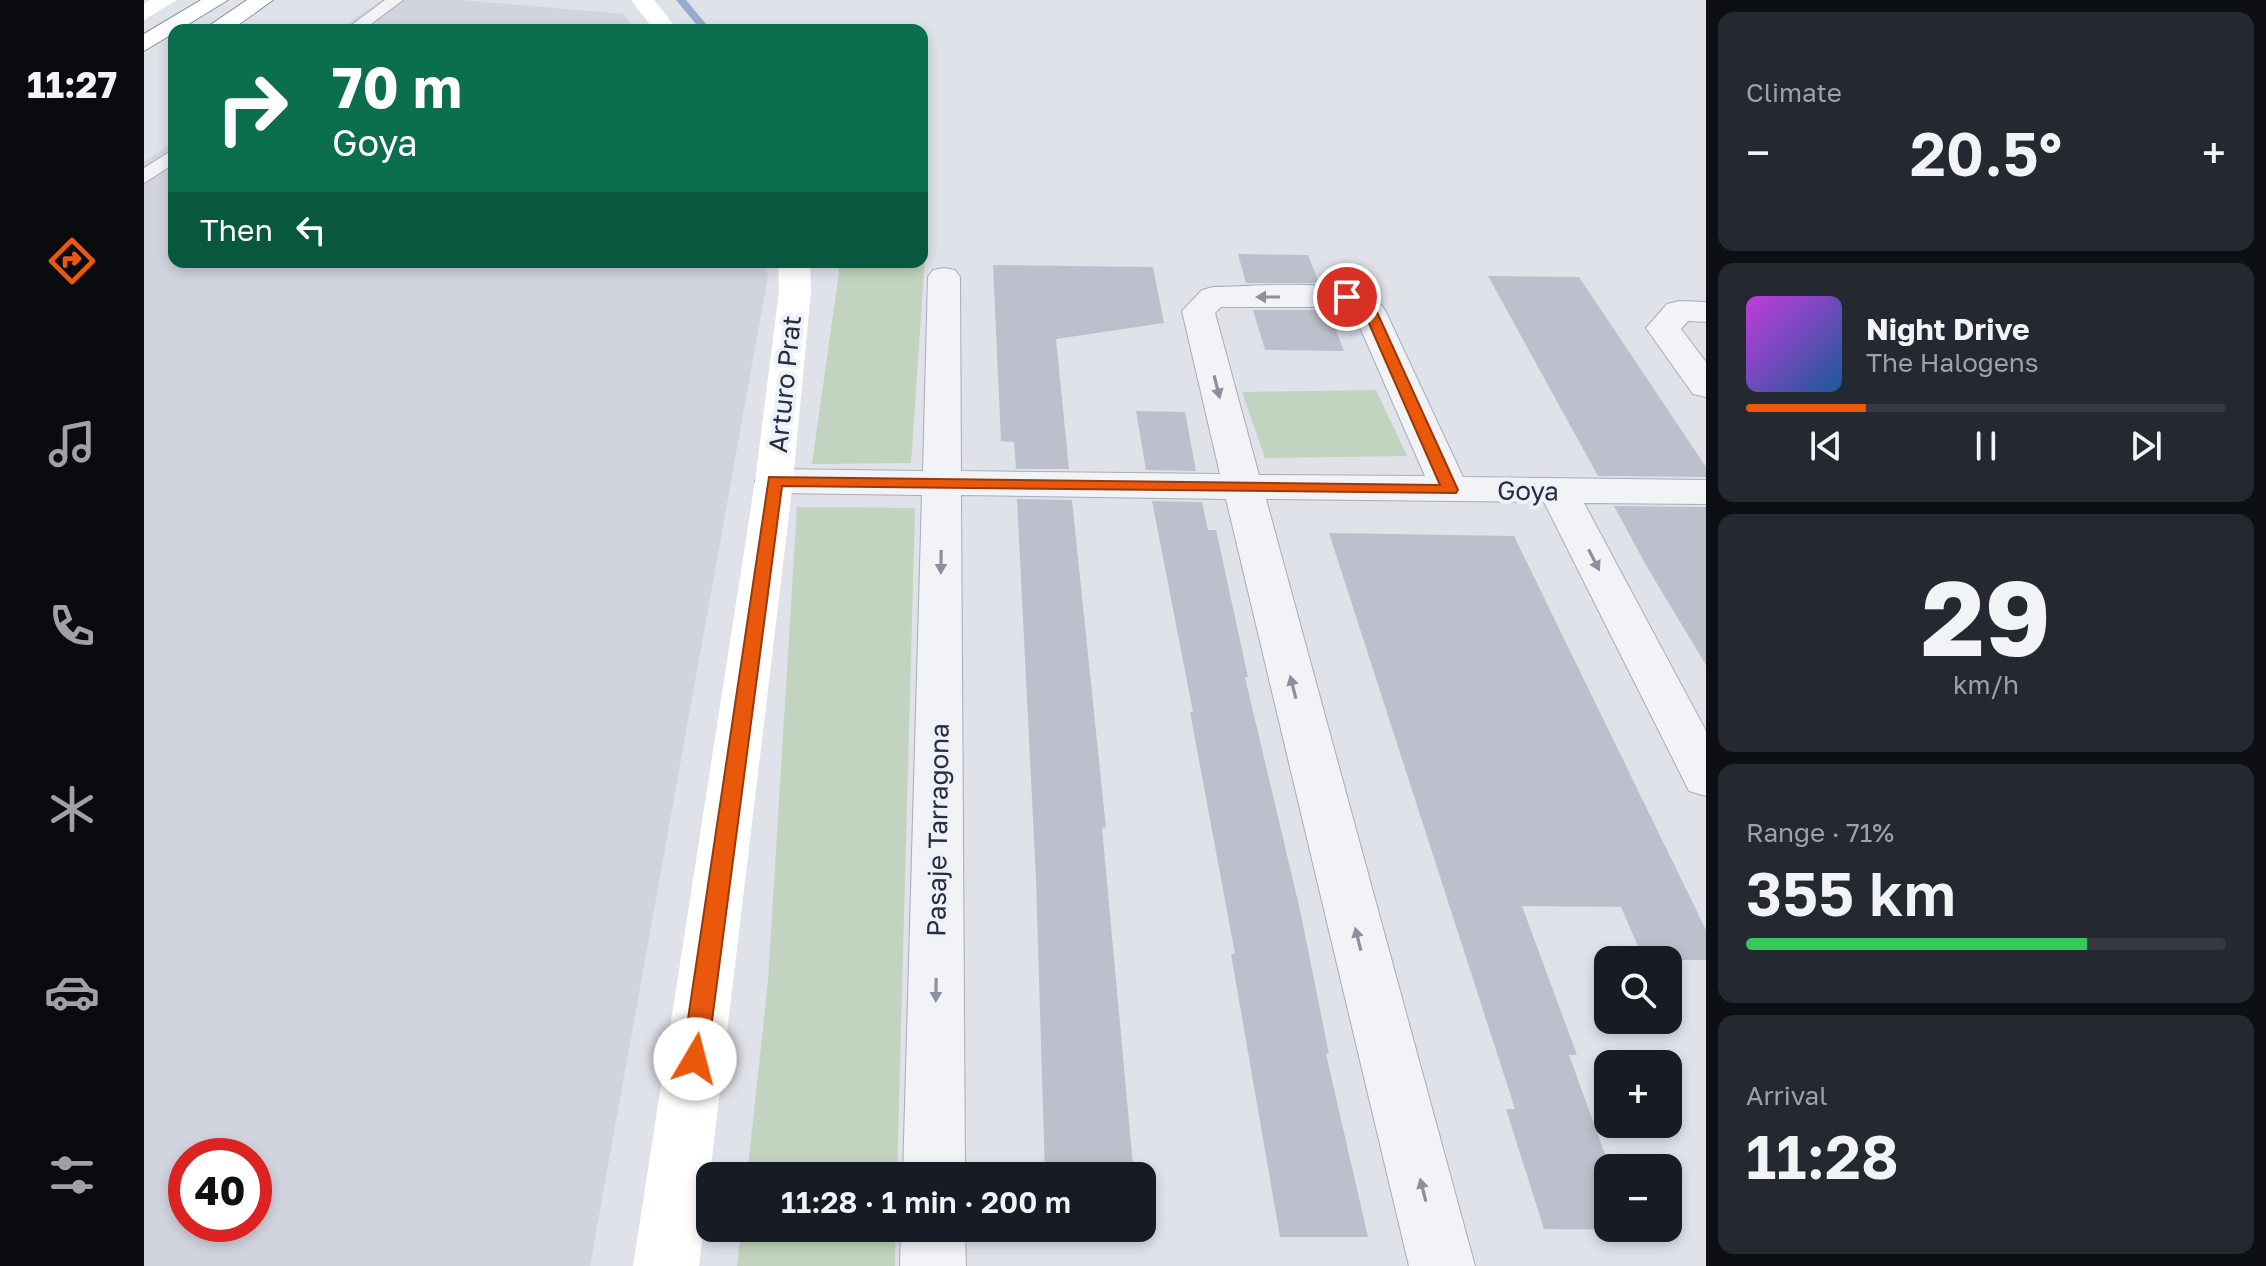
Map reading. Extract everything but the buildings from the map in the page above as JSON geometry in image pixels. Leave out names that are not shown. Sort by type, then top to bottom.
[{"type":"main road","points":[[144,13],[166,0]]},
{"type":"main road","points":[[177,24],[217,0]]},
{"type":"main road","points":[[224,24],[262,0]]},
{"type":"main road","points":[[642,0],[661,24]]},
{"type":"main road","points":[[144,44],[168,30]]},
{"type":"main road","name":"Arturo Prat","points":[[666,1266],[774,481],[795,291],[794,268]]},
{"type":"street","name":"Pasaje Tarragona","points":[[934,1162],[944,277]]},
{"type":"street","points":[[1442,1266],[1198,311],[1213,297],[1347,297],[1369,310],[1450,490]]},
{"type":"street","points":[[1706,312],[1679,311],[1663,328],[1706,386]]},
{"type":"street","name":"Goya","points":[[774,481],[1706,492]]},
{"type":"street","points":[[1558,491],[1706,777]]},
{"type":"street","points":[[933,1242],[933,1266]]},
{"type":"lane","points":[[361,24],[395,0]]},
{"type":"lane","points":[[144,177],[168,159]]},
{"type":"shaded area","points":[[382,0],[462,0],[624,14],[631,24],[347,24]]},
{"type":"shaded area","points":[[168,146],[168,268],[765,268],[768,276],[590,1266],[144,1266],[144,162]]},
{"type":"green space","points":[[838,268],[924,268],[911,463],[812,464]]},
{"type":"green space","points":[[1376,390],[1407,456],[1265,458],[1242,392]]},
{"type":"green space","points":[[797,507],[915,508],[897,1162],[749,1162],[768,981]]},
{"type":"green space","points":[[740,1242],[896,1242],[895,1266],[737,1266]]},
{"type":"waterway","points":[[681,0],[701,24]]},
{"type":"route","points":[[695,1059],[774,481],[1450,490],[1369,310],[1347,297]]}]
